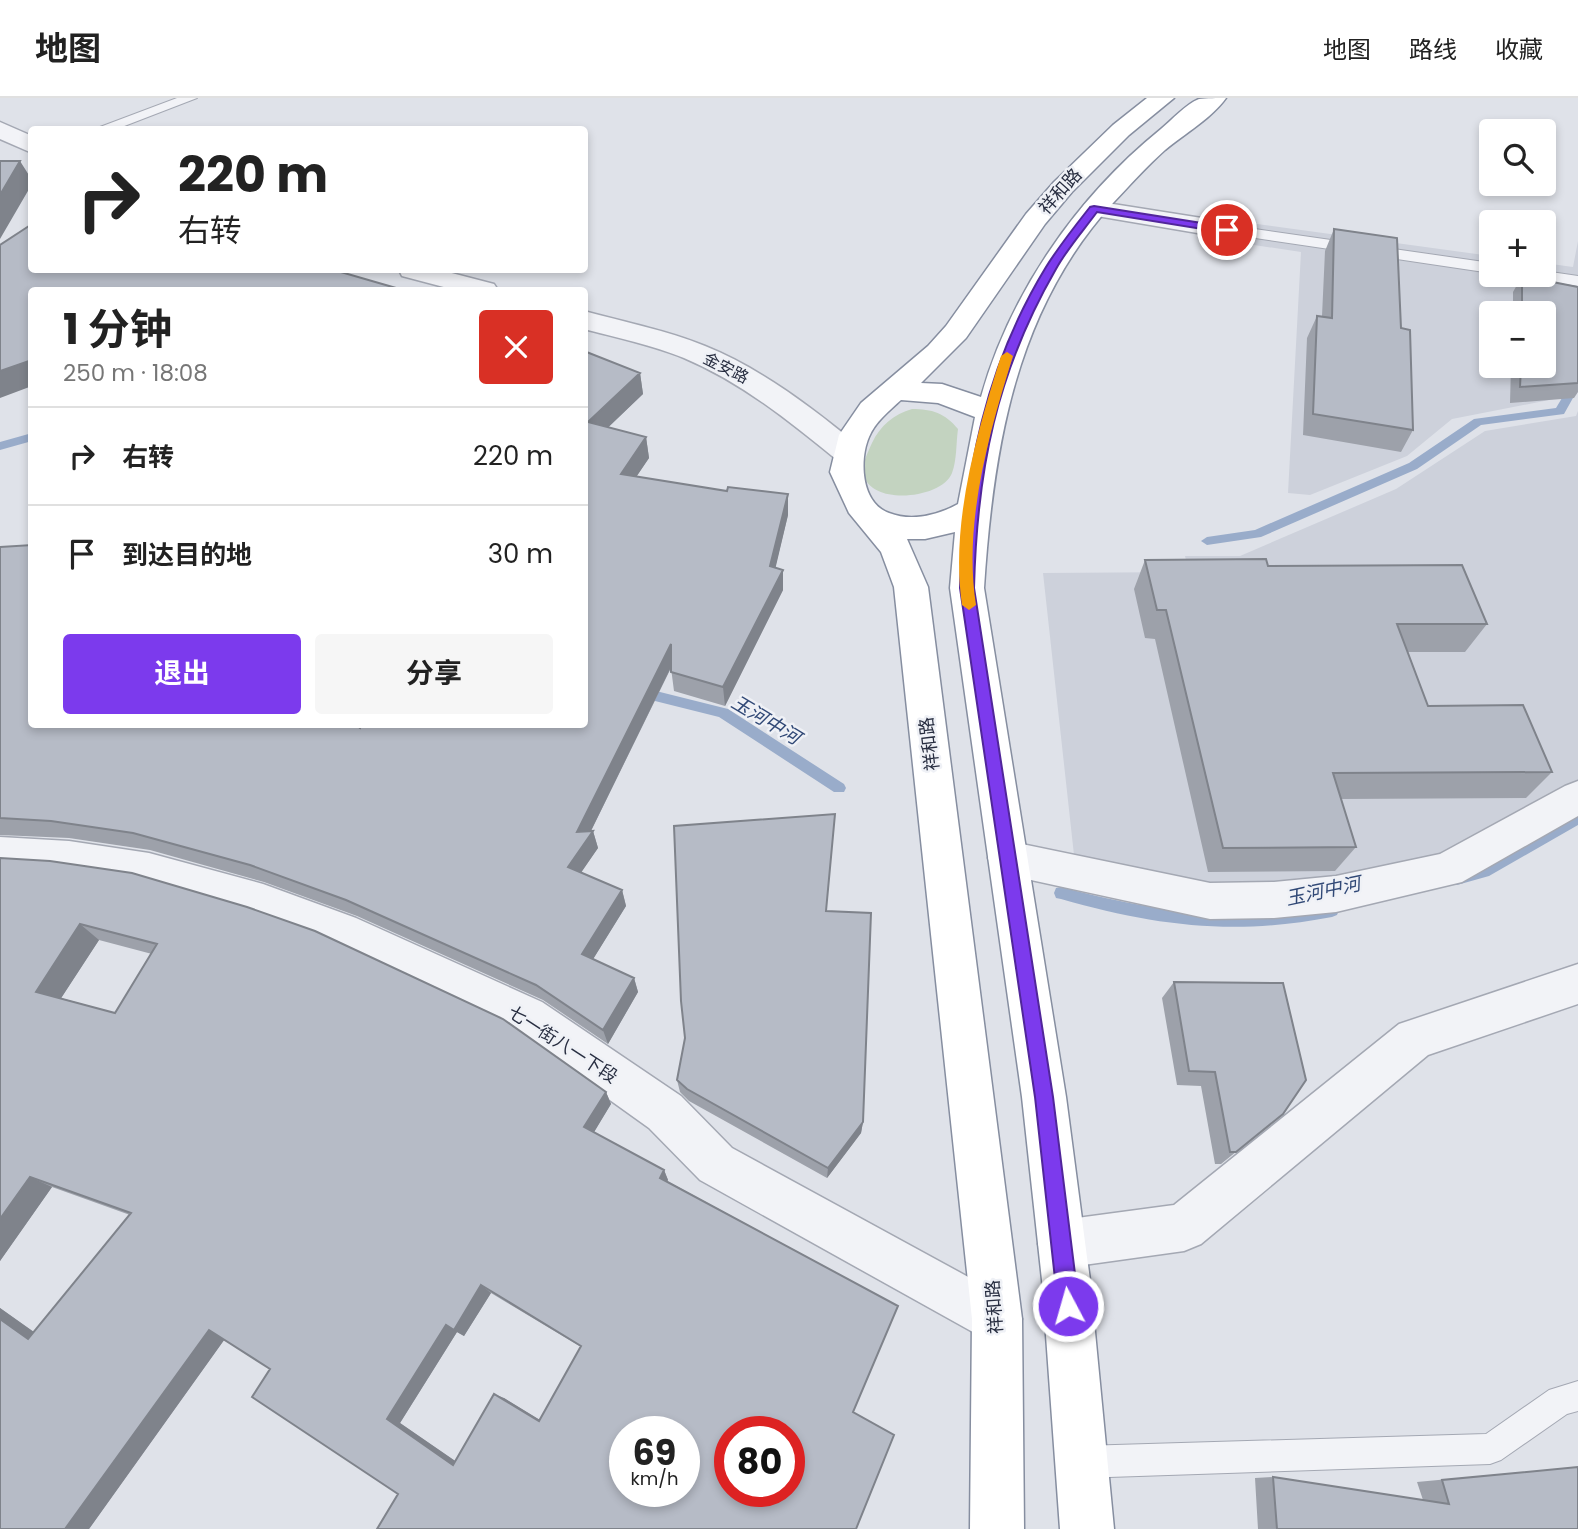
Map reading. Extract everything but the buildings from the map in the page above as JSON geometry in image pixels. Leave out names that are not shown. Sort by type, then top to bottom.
[{"type":"highway","name":"祥和路","points":[[997,1529],[997,1319],[911,587],[897,550],[860,505],[846,472],[848,453],[862,422],[956,332],[1035,219],[1063,187],[1121,130],[1162,98]]},
{"type":"highway","name":"祥和路","points":[[1087,1529],[1062,1244],[1044,1097],[967,588],[971,511],[975,475],[989,411],[1006,360],[1031,302],[1051,267],[1094,209],[1157,143],[1214,98]]},
{"type":"highway","points":[[895,390],[942,394],[989,411]]},
{"type":"highway","points":[[876,522],[922,529],[941,526],[971,511]]},
{"type":"street","points":[[0,130],[28,144]]},
{"type":"street","points":[[1094,209],[1227,230]]},
{"type":"street","points":[[423,273],[474,287]]},
{"type":"street","name":"金安路","points":[[588,321],[691,351],[734,371],[789,404],[848,453]]},
{"type":"street","points":[[1008,858],[1210,901],[1274,900],[1336,894],[1448,870],[1578,797]]},
{"type":"street","name":"七一街八一下段","points":[[0,854],[69,858],[149,870],[263,902],[342,931],[527,1016],[665,1112],[716,1164],[997,1319]]},
{"type":"street","points":[[1062,1244],[1184,1227],[1414,1039],[1578,984]]},
{"type":"lane","points":[[110,126],[190,98]]},
{"type":"lane","points":[[1227,230],[1479,266]]},
{"type":"lane","points":[[1556,278],[1578,281]]},
{"type":"lane","points":[[1082,1461],[1490,1449],[1560,1401],[1578,1396]]},
{"type":"shaded area","points":[[1235,221],[1479,254],[1479,287],[1556,287],[1556,265],[1573,267],[1578,241],[1578,364],[1554,399],[1452,419],[1407,456],[1310,495],[1288,493],[1301,252],[1234,242]]},
{"type":"shaded area","points":[[1578,411],[1578,782],[1462,854],[1349,880],[1220,888],[1074,855],[1043,573],[1189,572],[1185,556],[1240,556],[1396,489],[1485,431],[1576,416]]},
{"type":"green space","points":[[912,409],[938,413],[958,429],[952,473],[946,482],[922,493],[892,495],[879,491],[869,485],[864,475],[863,467],[867,454],[883,426],[899,414]]},
{"type":"waterway","points":[[1207,541],[1257,534],[1413,466],[1478,422],[1560,411],[1578,380]]},
{"type":"waterway","points":[[0,446],[28,438]]},
{"type":"waterway","name":"玉河中河","points":[[640,692],[723,713],[839,788]]},
{"type":"waterway","name":"玉河中河","points":[[1457,879],[1484,872],[1578,818]]},
{"type":"waterway","name":"玉河中河","points":[[1061,893],[1128,910],[1195,920],[1263,921],[1332,910]]},
{"type":"slow traffic","points":[[969,605],[969,530],[975,475],[985,425],[1007,356]]},
{"type":"route","points":[[1068,1306],[1044,1097],[967,588],[969,530],[975,475],[985,425],[1013,340],[1051,267],[1094,209],[1227,230]]}]
